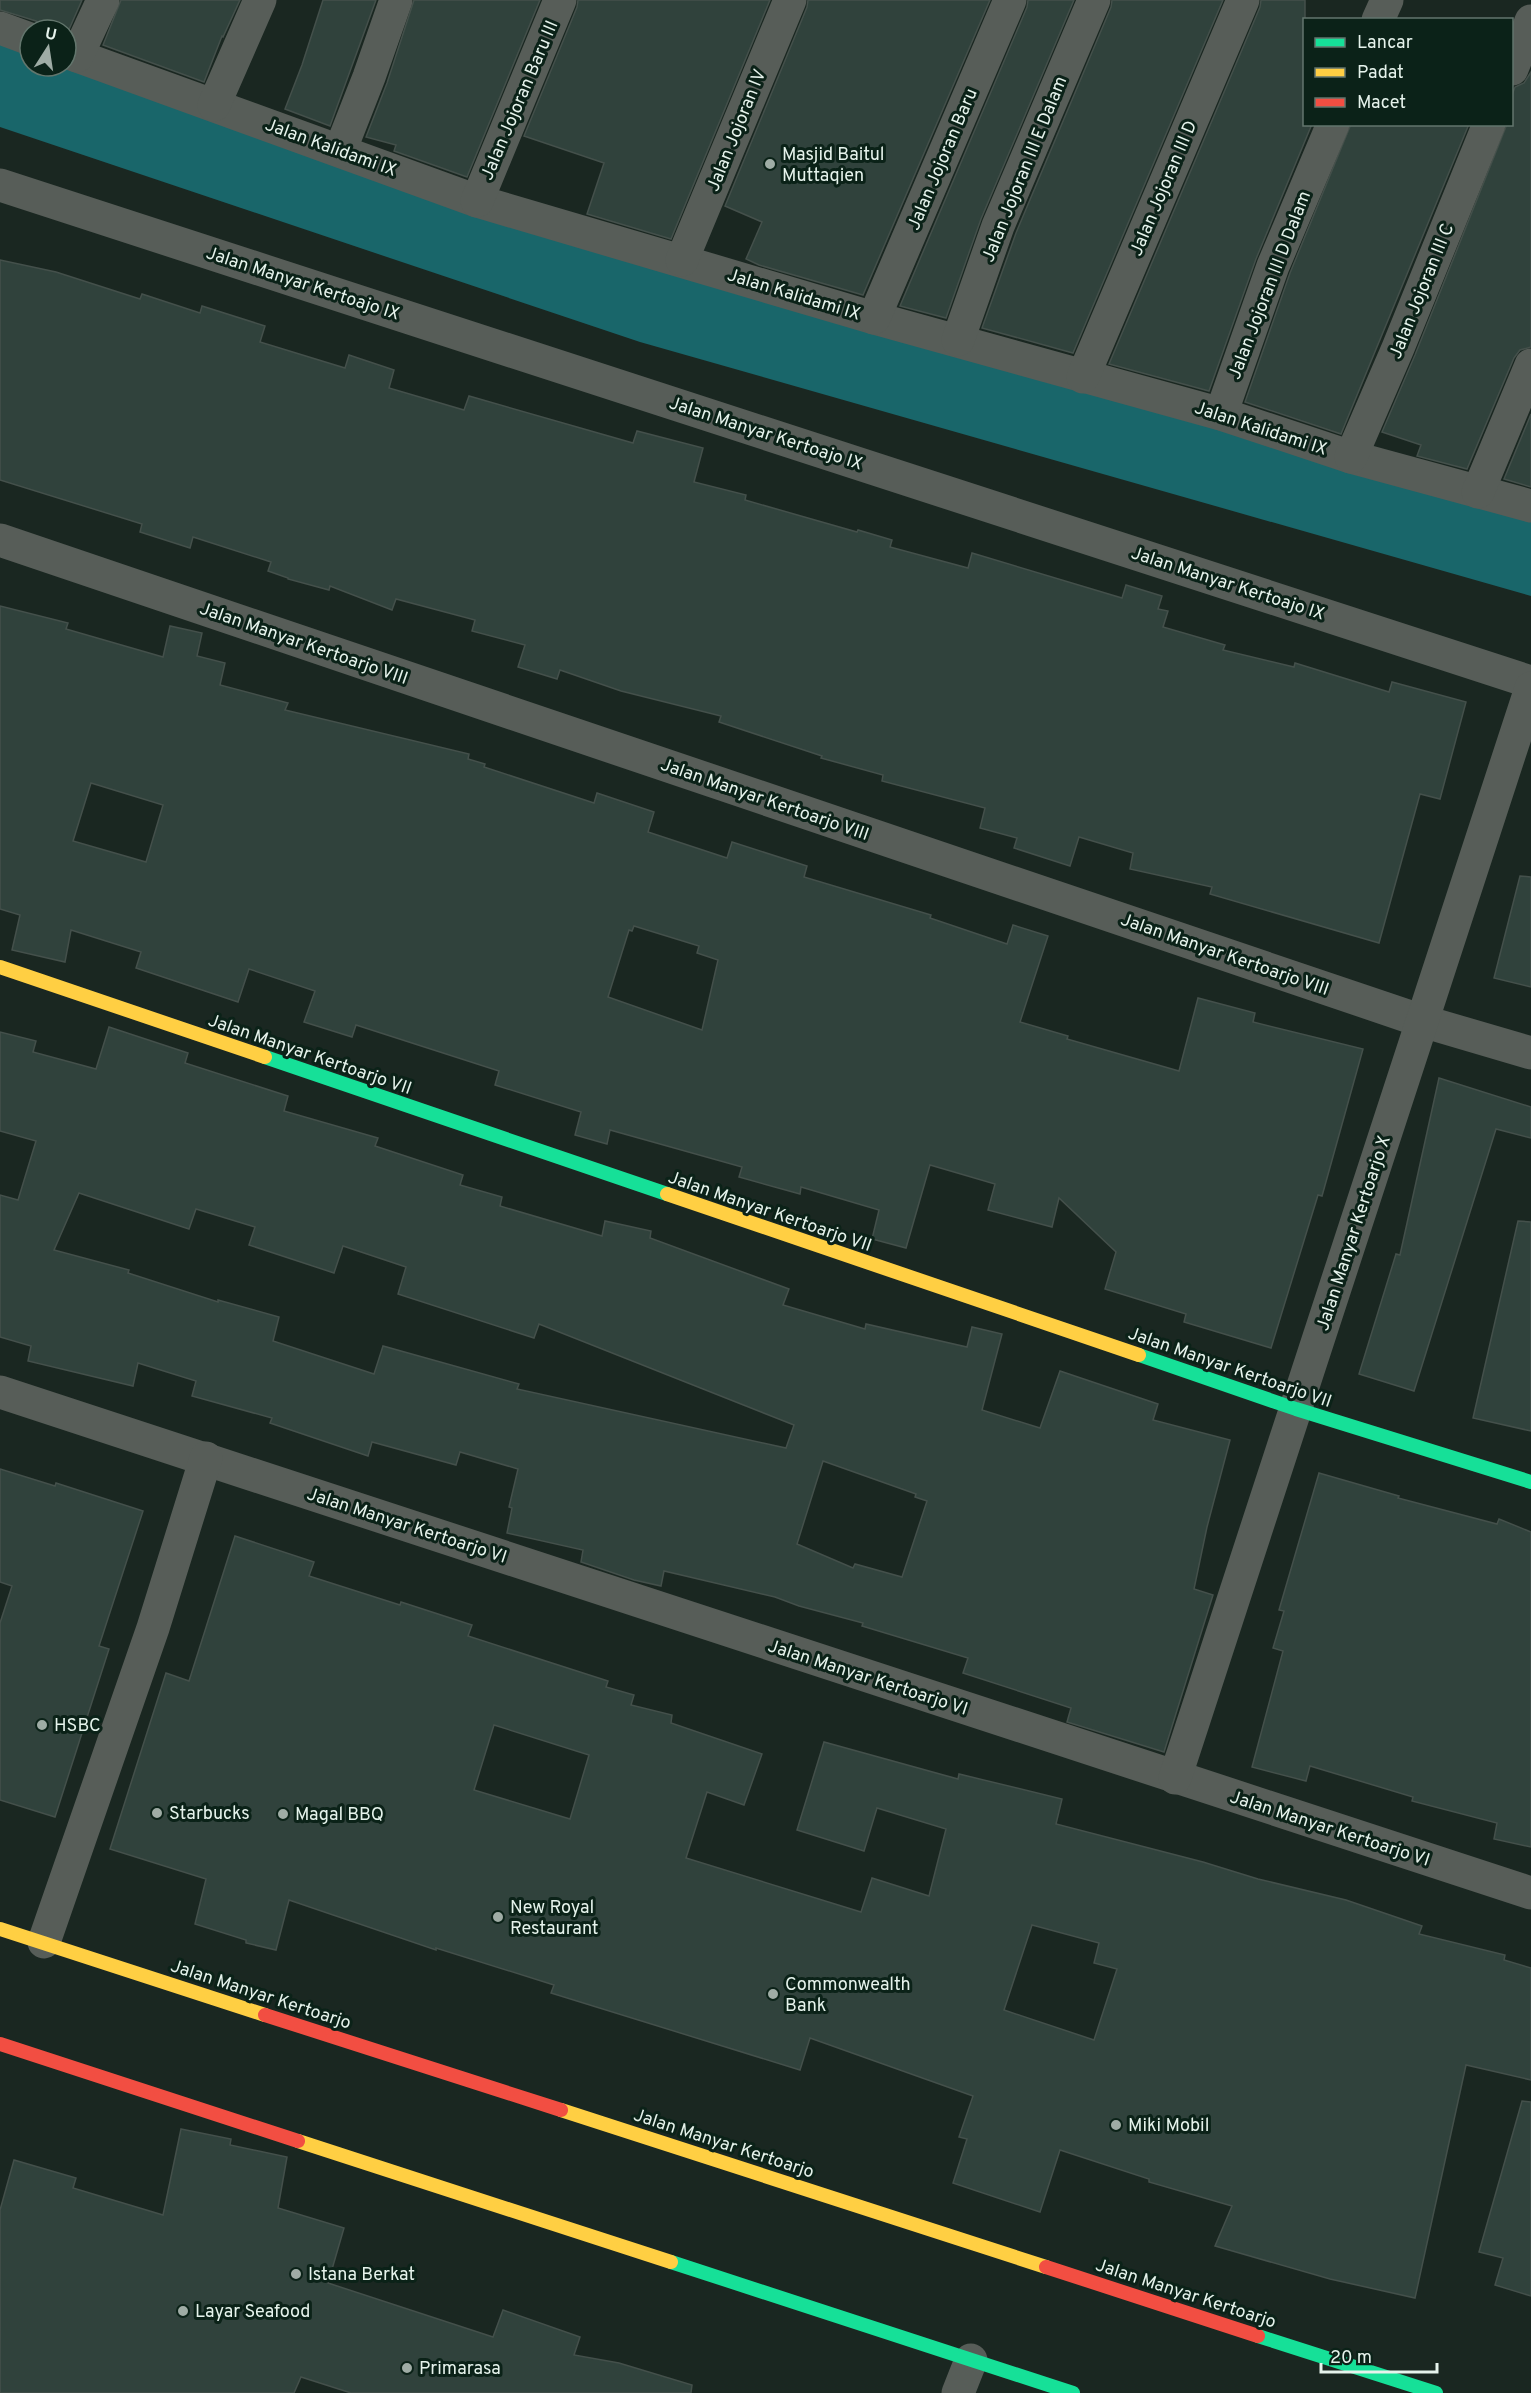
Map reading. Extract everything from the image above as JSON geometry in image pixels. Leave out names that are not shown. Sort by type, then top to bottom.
[{"type":"main road","name":"Jalan Manyar Kertoarjo VII","points":[[0,967],[1296,1409],[1531,1482]]},
{"type":"main road","name":"Jalan Manyar Kertoarjo","points":[[0,1929],[1436,2393]]},
{"type":"main road","points":[[0,2044],[1073,2393]]},
{"type":"street","points":[[78,44],[103,0]]},
{"type":"street","points":[[214,105],[260,0]]},
{"type":"street","points":[[340,151],[396,0]]},
{"type":"street","name":"Jalan Jojoran Baru III","points":[[477,201],[560,0]]},
{"type":"street","name":"Jalan Jojoran IV","points":[[682,260],[790,0]]},
{"type":"street","name":"Jalan Jojoran Baru","points":[[874,318],[1010,0]]},
{"type":"street","name":"Jalan Jojoran III E Dalam","points":[[958,340],[998,226],[1094,0]]},
{"type":"street","name":"Jalan Jojoran III D","points":[[1083,377],[1243,0]]},
{"type":"street","points":[[1379,18],[1387,0]]},
{"type":"street","points":[[1513,66],[1531,21]]},
{"type":"street","points":[[0,28],[18,35]]},
{"type":"street","name":"Jalan Kalidami IX","points":[[78,56],[477,201],[874,318],[1221,414],[1351,457],[1531,506]]},
{"type":"street","name":"Jalan Jojoran III D Dalam","points":[[1221,414],[1272,266],[1332,126]]},
{"type":"street","name":"Jalan Jojoran III C","points":[[1351,457],[1488,126]]},
{"type":"street","name":"Jalan Manyar Kertoajo IX","points":[[0,185],[1531,682]]},
{"type":"street","points":[[1478,492],[1531,365]]},
{"type":"street","name":"Jalan Manyar Kertoarjo VIII","points":[[0,540],[1422,1021],[1531,1053]]},
{"type":"street","name":"Jalan Manyar Kertoarjo X","points":[[1175,1778],[1531,688]]},
{"type":"street","name":"Jalan Manyar Kertoarjo VI","points":[[0,1392],[1531,1893]]},
{"type":"street","points":[[44,1942],[153,1628],[206,1458]]},
{"type":"street","points":[[958,2393],[971,2360]]},
{"type":"water","points":[[0,36],[18,43],[18,78],[78,78],[78,70],[1531,515],[1531,596],[640,342],[0,127]]},
{"type":"building","points":[[0,0],[82,0],[74,18],[26,18],[0,10]]},
{"type":"building","points":[[121,0],[240,0],[222,36],[204,82],[103,45]]},
{"type":"building","points":[[323,0],[376,0],[330,126],[285,109]]},
{"type":"building","points":[[414,0],[540,0],[467,177],[394,151],[396,145],[366,137],[387,83]]},
{"type":"building","points":[[578,0],[770,0],[671,239],[587,214],[604,163],[524,136]]},
{"type":"building","points":[[808,0],[990,0],[863,295],[759,265],[746,259],[762,222],[725,206]]},
{"type":"building","points":[[1028,0],[1074,0],[981,219],[946,318],[900,306],[1027,7]]},
{"type":"building","points":[[1112,0],[1223,0],[1073,353],[982,328],[1016,233]]},
{"type":"building","points":[[1261,0],[1305,0],[1303,126],[1311,126],[1256,259],[1209,391],[1109,364]]},
{"type":"building","points":[[1531,72],[1531,347],[1520,350],[1514,358],[1467,469],[1417,456],[1421,445],[1382,432],[1506,126],[1513,126],[1515,87],[1524,83]]},
{"type":"building","points":[[1350,126],[1468,126],[1341,434],[1245,402],[1290,273]]},
{"type":"building","points":[[0,260],[56,272],[140,299],[142,294],[200,313],[202,306],[265,326],[260,342],[345,368],[349,355],[394,370],[389,388],[464,410],[469,396],[633,443],[637,431],[703,448],[694,482],[746,495],[745,500],[892,540],[890,547],[968,568],[972,553],[1122,598],[1126,585],[1162,596],[1158,609],[1168,611],[1163,627],[1225,645],[1223,650],[1294,667],[1295,663],[1389,692],[1392,682],[1466,702],[1440,799],[1420,794],[1379,943],[1210,894],[1212,887],[1130,869],[1133,853],[1079,837],[1070,866],[1014,848],[1017,838],[980,828],[985,808],[882,781],[883,775],[821,758],[822,756],[719,722],[721,716],[621,691],[560,670],[557,679],[518,667],[525,645],[472,631],[475,620],[396,599],[392,610],[330,586],[329,590],[288,579],[268,571],[271,562],[193,537],[190,548],[140,532],[142,524],[0,480]]},
{"type":"building","points":[[1531,414],[1531,487],[1504,479]]},
{"type":"building","points":[[0,606],[68,623],[66,629],[163,657],[170,626],[202,633],[197,656],[225,663],[220,685],[288,703],[285,710],[469,754],[468,759],[485,764],[484,767],[594,803],[597,793],[654,812],[648,832],[727,858],[732,842],[807,866],[804,877],[931,915],[930,918],[1007,944],[1013,925],[1048,936],[1020,1022],[1068,1036],[1067,1039],[1179,1071],[1198,998],[1255,1013],[1253,1022],[1363,1049],[1322,1196],[1318,1195],[1271,1348],[1184,1322],[1186,1314],[1105,1289],[1116,1252],[1059,1198],[1052,1227],[988,1210],[995,1184],[930,1165],[906,1248],[872,1239],[879,1210],[801,1187],[800,1194],[739,1177],[742,1167],[610,1130],[607,1144],[575,1135],[581,1112],[495,1085],[499,1071],[356,1025],[352,1037],[304,1022],[315,991],[249,969],[238,1002],[136,968],[141,952],[71,930],[65,962],[12,950],[20,915],[0,909]],"holes":[[[91,783],[163,805],[146,862],[73,841]],[[634,926],[699,946],[697,953],[718,960],[702,1030],[608,997],[629,930],[632,931]]]},
{"type":"building","points":[[1520,876],[1531,877],[1531,987],[1494,978]]},
{"type":"building","points":[[109,1027],[188,1053],[185,1063],[288,1096],[284,1111],[378,1138],[375,1146],[463,1175],[460,1185],[502,1197],[500,1206],[602,1236],[605,1221],[651,1231],[650,1238],[789,1289],[783,1305],[865,1329],[866,1324],[967,1347],[972,1327],[1002,1334],[982,1410],[1040,1428],[1060,1371],[1158,1404],[1153,1420],[1230,1440],[1207,1527],[1194,1589],[1213,1595],[1164,1752],[1067,1722],[1071,1708],[963,1673],[968,1658],[862,1626],[863,1623],[799,1606],[775,1597],[664,1571],[661,1586],[634,1580],[581,1562],[583,1550],[507,1533],[512,1508],[509,1507],[518,1469],[460,1452],[456,1465],[372,1442],[368,1456],[270,1423],[272,1418],[192,1396],[196,1381],[138,1363],[133,1386],[28,1361],[31,1346],[0,1337],[0,1195],[18,1200],[36,1141],[0,1131],[0,1032],[36,1041],[33,1052],[96,1069]],"holes":[[[79,1193],[189,1229],[196,1209],[255,1227],[249,1245],[334,1273],[343,1246],[406,1267],[398,1294],[534,1338],[539,1324],[794,1425],[786,1448],[517,1389],[519,1384],[383,1346],[374,1374],[273,1341],[279,1317],[218,1300],[218,1302],[128,1273],[129,1270],[54,1250]],[[823,1461],[916,1494],[915,1497],[927,1501],[902,1577],[855,1564],[853,1568],[797,1544]]]},
{"type":"building","points":[[1439,1078],[1531,1107],[1531,1138],[1496,1129],[1414,1391],[1359,1374],[1396,1254],[1400,1255]]},
{"type":"building","points":[[1518,1221],[1531,1222],[1531,1431],[1473,1418]]},
{"type":"building","points":[[0,1469],[55,1486],[56,1483],[143,1511],[99,1646],[109,1649],[55,1817],[0,1800],[0,1623],[12,1586],[0,1582]]},
{"type":"building","points":[[1319,1473],[1399,1496],[1398,1498],[1497,1524],[1499,1519],[1531,1532],[1531,1847],[1494,1839],[1497,1823],[1412,1801],[1413,1797],[1310,1766],[1306,1781],[1252,1767],[1283,1651],[1273,1648],[1284,1611],[1279,1610]]},
{"type":"building","points":[[235,1536],[314,1562],[309,1576],[472,1625],[468,1636],[608,1681],[606,1687],[634,1695],[631,1705],[672,1715],[671,1723],[762,1754],[744,1805],[707,1792],[686,1858],[861,1912],[872,1878],[929,1896],[946,1829],[877,1808],[864,1851],[797,1830],[824,1742],[958,1779],[959,1774],[1062,1799],[1056,1824],[1203,1862],[1258,1879],[1346,1900],[1422,1926],[1419,1934],[1505,1955],[1504,1960],[1531,1968],[1531,2080],[1466,2065],[1415,2298],[1330,2279],[1215,2246],[1232,2206],[1149,2182],[1149,2179],[1060,2150],[1040,2212],[953,2183],[967,2139],[959,2137],[973,2096],[810,2038],[800,2070],[551,1993],[554,1985],[436,1948],[436,1950],[289,1900],[276,1950],[246,1943],[246,1940],[195,1924],[206,1879],[110,1849],[166,1673],[189,1681]],"holes":[[[494,1725],[589,1755],[570,1819],[474,1790]],[[1032,1925],[1099,1943],[1094,1963],[1117,1969],[1094,2040],[1004,2010]]]},
{"type":"building","points":[[1522,2101],[1531,2102],[1531,2296],[1495,2285],[1503,2258],[1479,2252]]},
{"type":"building","points":[[181,2129],[231,2139],[230,2145],[287,2157],[278,2208],[344,2228],[328,2283],[493,2337],[503,2310],[580,2337],[574,2355],[619,2363],[692,2385],[691,2393],[351,2393],[301,2377],[294,2393],[0,2393],[0,2210],[14,2160],[76,2178],[73,2188],[163,2215]]},
{"type":"traffic: fast","points":[[265,1057],[667,1194]]},
{"type":"traffic: fast","points":[[1139,1355],[1296,1409],[1531,1482]]},
{"type":"traffic: fast","points":[[671,2262],[1073,2393]]},
{"type":"traffic: fast","points":[[1258,2336],[1436,2393]]},
{"type":"traffic: slow","points":[[0,967],[265,1057]]},
{"type":"traffic: slow","points":[[667,1194],[1139,1355]]},
{"type":"traffic: slow","points":[[0,1929],[265,2015]]},
{"type":"traffic: slow","points":[[561,2110],[1046,2267]]},
{"type":"traffic: slow","points":[[298,2141],[671,2262]]},
{"type":"traffic: jam","points":[[265,2015],[561,2110]]},
{"type":"traffic: jam","points":[[0,2044],[298,2141]]},
{"type":"traffic: jam","points":[[1046,2267],[1258,2336]]},
{"type":"place","name":"Masjid Baitul Muttaqien","points":[[770,164]]},
{"type":"place","name":"HSBC","points":[[42,1725]]},
{"type":"place","name":"Starbucks","points":[[157,1813]]},
{"type":"place","name":"Magal BBQ","points":[[283,1814]]},
{"type":"place","name":"New Royal Restaurant","points":[[498,1917]]},
{"type":"place","name":"Commonwealth Bank","points":[[773,1994]]},
{"type":"place","name":"Miki Mobil","points":[[1116,2125]]},
{"type":"place","name":"Istana Berkat","points":[[296,2274]]},
{"type":"place","name":"Layar Seafood","points":[[183,2311]]},
{"type":"place","name":"Primarasa","points":[[407,2368]]}]
